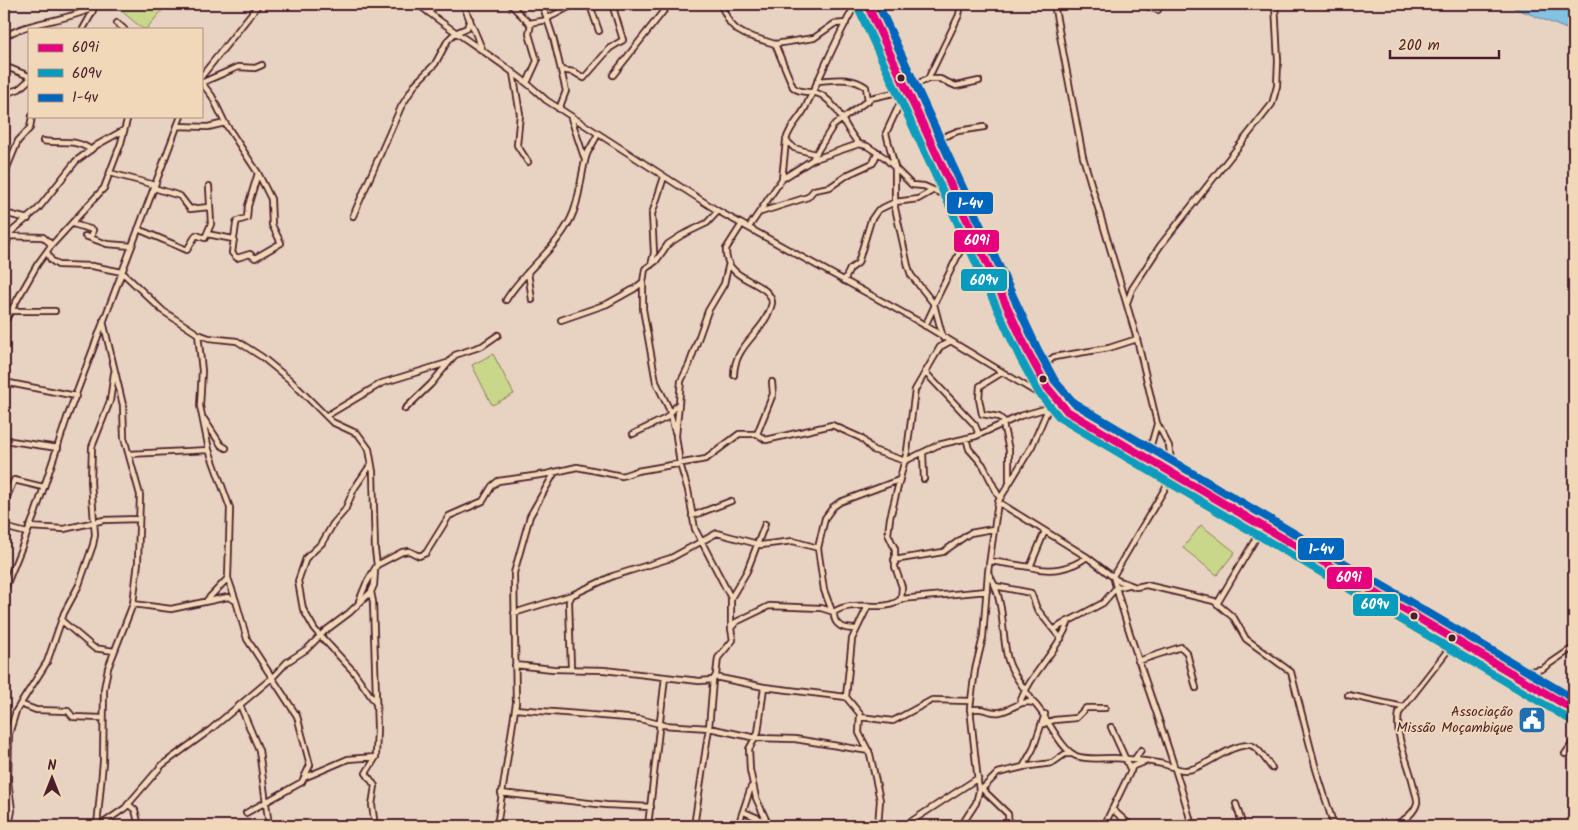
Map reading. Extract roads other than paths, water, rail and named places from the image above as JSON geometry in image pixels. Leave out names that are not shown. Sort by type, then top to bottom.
[{"type":"street","points":[[202,76],[259,4]]},
{"type":"street","points":[[418,4],[455,33],[527,83],[558,108],[718,211],[749,227],[773,243],[916,320],[926,323],[949,342],[1067,411],[1172,476],[1574,710]]},
{"type":"street","points":[[429,13],[435,4]]},
{"type":"street","points":[[463,4],[483,51]]},
{"type":"street","points":[[510,4],[531,23]]},
{"type":"street","points":[[542,4],[548,19],[566,91],[558,108]]},
{"type":"street","points":[[531,23],[548,19],[573,5],[593,4],[592,11],[599,31]]},
{"type":"street","points":[[561,70],[574,72],[584,78],[610,48],[623,40],[612,4]]},
{"type":"street","points":[[613,75],[669,4]]},
{"type":"street","points":[[720,4],[730,23],[737,30],[746,35],[775,44],[814,38],[834,24],[846,23]]},
{"type":"street","points":[[782,179],[786,140],[790,126],[803,112],[856,4]]},
{"type":"street","points":[[867,4],[1038,370],[1047,387],[1067,411]]},
{"type":"street","points":[[928,79],[959,15],[961,4]]},
{"type":"street","points":[[1054,4],[1083,157],[1137,339],[1157,423],[1169,446],[1171,460],[1166,471]]},
{"type":"street","points":[[1140,4],[1158,10]]},
{"type":"street","points":[[1127,304],[1132,289],[1165,240],[1272,104],[1277,86],[1278,70],[1275,4]]},
{"type":"street","points":[[84,28],[95,5]]},
{"type":"street","points":[[4,37],[17,29],[75,16],[95,5]]},
{"type":"street","points":[[353,216],[401,107],[416,83],[435,64],[441,49],[455,33],[467,28],[470,19]]},
{"type":"street","points":[[117,23],[123,28]]},
{"type":"street","points":[[527,83],[537,62],[528,34],[531,23]]},
{"type":"street","points":[[775,44],[793,87],[798,91],[821,95],[838,110],[844,119],[847,131],[858,144],[878,152],[896,167],[912,185],[924,186],[944,194],[954,192]]},
{"type":"street","points":[[202,82],[238,67],[256,68],[262,65]]},
{"type":"street","points":[[4,66],[28,76]]},
{"type":"street","points":[[513,73],[520,114],[517,145],[528,162]]},
{"type":"street","points":[[817,81],[835,78],[856,81],[866,87],[868,101]]},
{"type":"street","points":[[812,160],[833,126],[877,96],[907,88],[928,79],[940,79],[956,86],[979,81]]},
{"type":"street","points":[[5,95],[28,81]]},
{"type":"street","points":[[202,83],[212,96],[225,123],[258,173],[271,200],[272,225],[281,245],[256,258],[250,254],[237,258],[232,255],[232,239],[236,222],[248,218],[248,206],[258,173]]},
{"type":"street","points":[[19,88],[28,86]]},
{"type":"street","points":[[910,96],[901,101],[886,133],[896,167],[895,202],[898,224],[911,275],[934,306],[943,338]]},
{"type":"street","points":[[571,116],[585,164]]},
{"type":"street","points":[[4,175],[18,141],[30,128],[32,118]]},
{"type":"street","points":[[4,322],[52,245],[104,188],[128,118]]},
{"type":"street","points":[[4,591],[27,534],[103,320],[180,118]]},
{"type":"street","points":[[177,126],[208,127],[225,123]]},
{"type":"street","points":[[931,142],[958,131],[984,127]]},
{"type":"street","points":[[4,259],[6,237],[48,199],[76,161],[125,129]]},
{"type":"street","points":[[506,300],[523,276],[556,242],[571,218],[587,154],[598,134]]},
{"type":"street","points":[[786,140],[794,148],[815,154]]},
{"type":"street","points":[[43,141],[61,144],[69,141],[84,145],[91,150]]},
{"type":"street","points":[[749,227],[782,179],[812,160],[858,144]]},
{"type":"street","points":[[761,212],[808,197],[814,190],[830,187],[849,174],[872,163],[878,152]]},
{"type":"street","points":[[110,173],[180,196],[190,209],[210,207]]},
{"type":"street","points":[[651,265],[654,253],[652,214],[664,177]]},
{"type":"street","points":[[138,229],[185,250],[196,235],[204,238],[211,224],[209,186]]},
{"type":"street","points":[[844,281],[850,269],[858,263],[874,216],[878,210],[895,202],[913,200],[934,191]]},
{"type":"street","points":[[694,826],[718,658],[733,640],[731,598],[701,543],[692,516],[688,490],[680,464],[676,436],[670,414],[656,382],[643,308],[643,282],[645,270],[673,240],[707,223],[718,211]]},
{"type":"street","points":[[4,213],[28,218]]},
{"type":"street","points":[[73,224],[93,230],[91,238]]},
{"type":"street","points":[[676,436],[681,381],[689,365],[708,311],[724,284],[728,263],[726,249],[742,224]]},
{"type":"street","points":[[926,323],[972,229]]},
{"type":"street","points":[[207,234],[232,239]]},
{"type":"street","points":[[85,236],[107,244],[132,246]]},
{"type":"street","points":[[6,237],[42,237],[52,245]]},
{"type":"street","points":[[47,252],[49,257],[58,265],[92,266],[122,272],[163,311],[198,334],[209,338],[231,340],[247,347],[290,380],[332,422],[358,434],[369,449],[372,464],[376,568],[374,586],[370,592],[307,650],[287,662],[273,677],[210,730],[162,765],[128,804],[98,826]]},
{"type":"street","points":[[728,263],[732,270],[767,293],[772,299],[769,314],[748,339],[736,358],[734,375]]},
{"type":"street","points":[[528,272],[532,300]]},
{"type":"street","points":[[561,320],[607,304],[643,282]]},
{"type":"street","points":[[10,311],[55,311]]},
{"type":"street","points":[[98,826],[103,762],[102,718],[105,679],[114,650],[133,604],[138,562],[140,488],[123,431],[124,405],[103,320]]},
{"type":"street","points":[[198,334],[202,371],[200,406],[209,450],[230,508],[228,578],[247,639],[297,716],[310,762],[305,778]]},
{"type":"street","points":[[405,409],[431,384],[447,363],[460,351],[482,346],[498,335]]},
{"type":"street","points":[[1038,370],[1054,357],[1109,348],[1137,339]]},
{"type":"street","points":[[901,599],[902,587],[894,560],[895,550],[888,530],[907,451],[914,394],[940,347],[949,342]]},
{"type":"street","points":[[326,416],[382,383],[447,363]]},
{"type":"street","points":[[10,826],[12,810],[6,783],[9,734],[20,704],[43,670],[62,621],[79,585],[93,545],[92,448],[110,400],[115,369]]},
{"type":"street","points":[[925,372],[975,425],[978,432],[976,436]]},
{"type":"street","points":[[1001,373],[980,386],[979,398],[982,414],[999,417],[1004,423],[1009,450],[1009,481]]},
{"type":"street","points":[[4,382],[76,396]]},
{"type":"street","points":[[757,434],[773,394],[772,382]]},
{"type":"street","points":[[1009,826],[1008,814],[981,788],[978,778],[970,701],[983,637],[988,572],[998,499],[1032,446],[1051,402]]},
{"type":"street","points":[[633,434],[650,427],[670,414],[679,403]]},
{"type":"street","points":[[359,601],[366,584],[376,568],[402,552],[409,551],[420,556],[426,553],[442,524],[450,516],[483,501],[492,486],[498,481],[577,467],[622,476],[637,471],[712,457],[739,434],[757,434],[766,440],[832,425],[862,438],[873,450],[905,460],[938,445],[976,436],[1004,423],[1048,408]]},
{"type":"street","points":[[203,418],[221,445],[226,448]]},
{"type":"street","points":[[1144,458],[1148,452],[1157,423]]},
{"type":"street","points":[[966,438],[970,449],[983,465],[998,499],[1113,576],[1132,585],[1138,587],[1146,585],[1212,600],[1234,618],[1246,639],[1291,673],[1316,769],[1334,826]]},
{"type":"street","points":[[4,440],[58,448]]},
{"type":"street","points":[[129,454],[209,450]]},
{"type":"street","points":[[907,451],[913,457]]},
{"type":"street","points":[[923,453],[924,479]]},
{"type":"street","points":[[372,464],[354,489],[346,510],[333,524],[322,543],[306,558],[300,571],[298,582],[301,604],[320,637],[354,672],[377,705]]},
{"type":"street","points":[[496,826],[515,709],[514,573],[522,538],[530,516],[555,472]]},
{"type":"street","points":[[1172,476],[1113,576],[1138,660],[1176,770],[1192,826]]},
{"type":"street","points":[[4,504],[14,480],[43,487]]},
{"type":"street","points":[[856,629],[844,629],[840,626],[834,617],[824,590],[818,548],[824,521],[833,506],[889,486],[899,480]]},
{"type":"street","points":[[889,486],[897,489]]},
{"type":"street","points":[[692,516],[731,501]]},
{"type":"street","points":[[29,528],[64,529],[109,519],[138,519]]},
{"type":"street","points":[[731,598],[747,571],[765,524]]},
{"type":"street","points":[[4,527],[27,534]]},
{"type":"street","points":[[1217,604],[1262,528]]},
{"type":"street","points":[[894,560],[943,552],[963,536],[993,529]]},
{"type":"street","points":[[1030,567],[1045,531]]},
{"type":"street","points":[[514,613],[572,595],[619,574],[671,558],[717,533],[764,546],[793,541],[818,548]]},
{"type":"street","points":[[990,561],[1043,570],[1056,570],[1079,563],[1087,557]]},
{"type":"street","points":[[988,572],[995,586],[1003,613],[1007,657],[1034,703],[1045,714],[1062,744],[1073,754]]},
{"type":"street","points":[[205,602],[228,578]]},
{"type":"street","points":[[1055,629],[1103,603],[1116,588],[1132,585]]},
{"type":"street","points":[[995,586],[1031,593],[1037,609],[1055,629],[1061,639]]},
{"type":"street","points":[[731,629],[736,622],[762,608],[779,606],[833,611],[847,605],[868,606],[897,603],[901,599],[987,590]]},
{"type":"street","points":[[370,592],[373,602],[377,705],[376,757],[366,773],[375,786],[372,804],[375,826]]},
{"type":"street","points":[[571,668],[569,601],[572,595]]},
{"type":"street","points":[[133,604],[171,609],[228,597],[236,601]]},
{"type":"street","points":[[868,606],[852,639],[846,697],[860,717],[859,733],[869,751],[880,800],[878,826]]},
{"type":"street","points":[[62,621],[94,648],[114,650]]},
{"type":"street","points":[[1020,704],[1025,689],[1061,639],[1069,621]]},
{"type":"street","points":[[1392,826],[1412,813],[1417,802],[1413,775],[1403,752],[1398,717],[1403,707],[1455,640]]},
{"type":"street","points":[[1138,660],[1181,647],[1187,653],[1196,688]]},
{"type":"street","points":[[1520,679],[1530,672],[1542,669],[1574,648]]},
{"type":"street","points":[[515,665],[553,670],[571,668],[699,681],[714,678],[764,687],[846,697]]},
{"type":"street","points":[[648,826],[665,677]]},
{"type":"street","points":[[764,687],[756,738],[749,749],[752,786],[768,824]]},
{"type":"street","points":[[1348,695],[1403,707]]},
{"type":"street","points":[[860,717],[893,721],[932,700],[970,701]]},
{"type":"street","points":[[970,710],[981,708],[992,712],[1002,712],[1020,704],[1034,703]]},
{"type":"street","points":[[20,704],[36,710],[68,711],[73,717],[102,718]]},
{"type":"street","points":[[240,705],[260,750],[269,826]]},
{"type":"street","points":[[1041,725],[1076,718],[1088,708],[1105,708]]},
{"type":"street","points":[[515,709],[640,719],[660,724],[709,728],[756,738],[795,739],[869,751]]},
{"type":"street","points":[[1023,767],[1033,748],[1045,714]]},
{"type":"street","points":[[1111,727],[1131,770]]},
{"type":"street","points":[[1565,754],[1574,741]]},
{"type":"street","points":[[961,826],[976,803],[981,788],[998,773],[1052,763],[1064,754],[1163,764],[1176,770],[1193,769],[1221,755],[1248,745],[1254,747],[1272,768]]},
{"type":"street","points":[[1134,760],[1141,750]]},
{"type":"street","points":[[246,813],[265,804],[305,778],[348,759],[376,757]]},
{"type":"street","points":[[1104,826],[1131,770],[1136,764],[1145,762]]},
{"type":"street","points":[[904,826],[978,778]]},
{"type":"street","points":[[738,826],[752,786]]},
{"type":"street","points":[[501,793],[606,805],[651,807]]},
{"type":"street","points":[[128,804],[135,810],[139,826]]},
{"type":"street","points":[[1236,804],[1241,820],[1240,826]]},
{"type":"street","points":[[1112,809],[1131,826]]},
{"type":"street","points":[[744,812],[768,824]]},
{"type":"street","points":[[1572,826],[1574,815]]},
{"type":"water","points":[[1505,4],[1574,4],[1574,32]]},
{"type":"place","name":"Associação Missão Moçambique","points":[[1532,720]]}]
